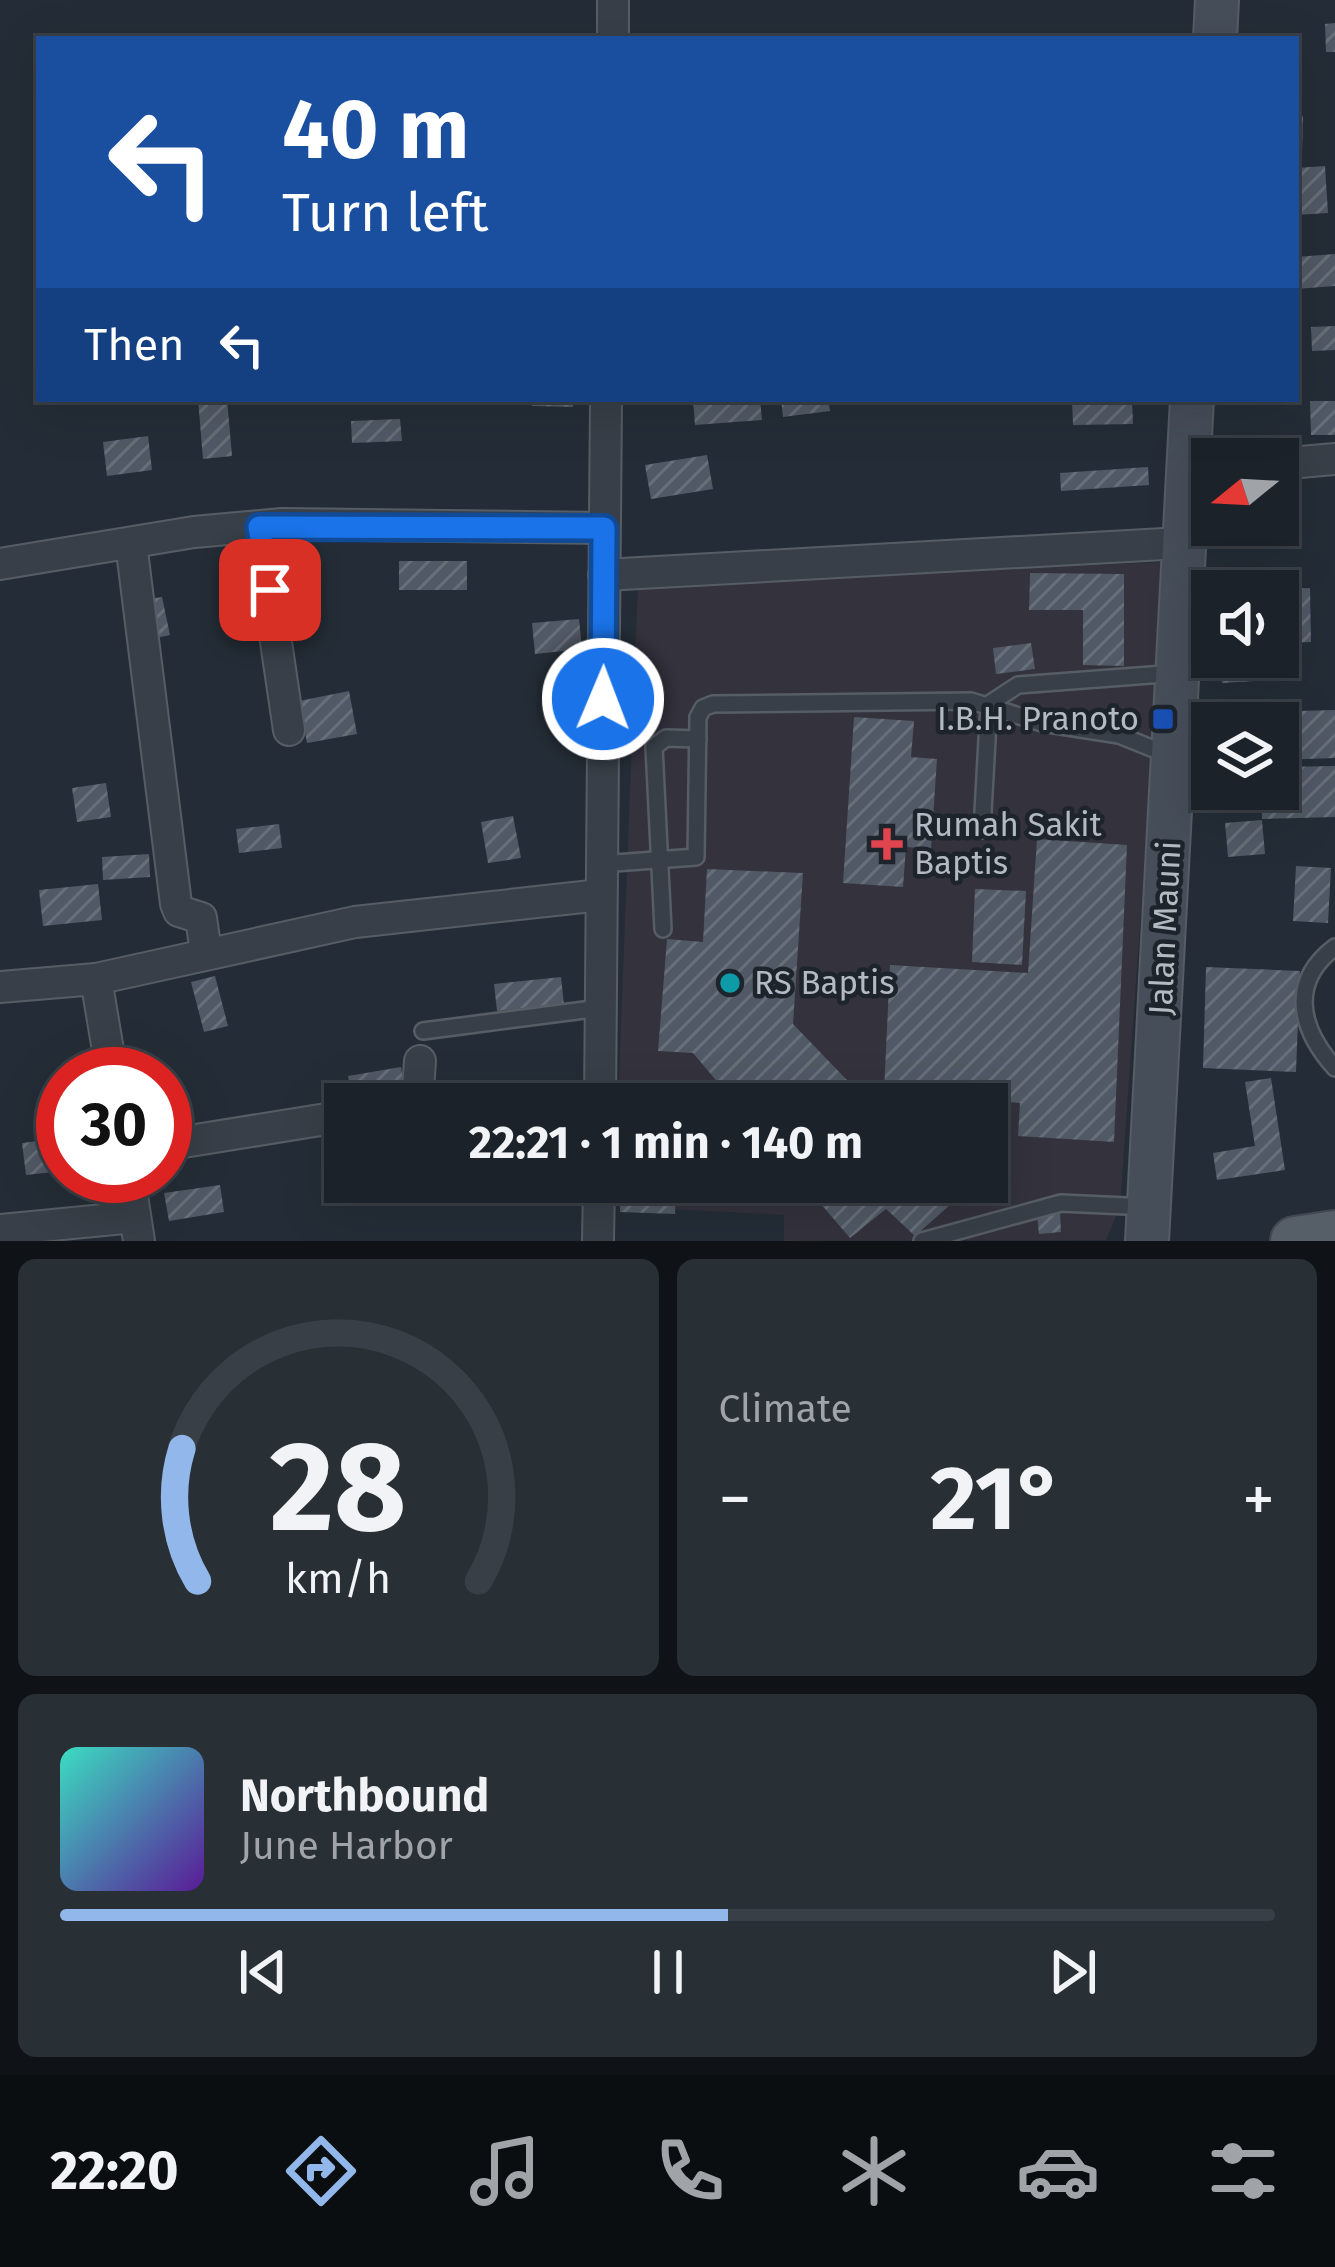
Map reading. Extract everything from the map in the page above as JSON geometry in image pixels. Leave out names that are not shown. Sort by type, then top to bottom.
[{"type":"main road","points":[[1215,36],[1217,0]]},
{"type":"main road","name":"Jalan Mauni","points":[[1192,402],[1196,438]]},
{"type":"main road","name":"Jalan Mauni","points":[[1149,1224],[1183,544],[1191,508]]},
{"type":"main road","points":[[1295,1241],[1335,1235]]},
{"type":"street","points":[[613,0],[613,36]]},
{"type":"street","points":[[600,1083],[607,402]]},
{"type":"street","points":[[1299,462],[1335,459]]},
{"type":"street","points":[[0,564],[259,527],[604,528]]},
{"type":"street","points":[[259,527],[289,730]]},
{"type":"street","points":[[131,543],[176,904],[201,918],[206,952]]},
{"type":"street","points":[[604,575],[1183,544]]},
{"type":"street","points":[[0,987],[96,979],[356,922],[601,880]]},
{"type":"street","points":[[96,979],[107,1047]]},
{"type":"street","points":[[418,1083],[421,1046]]},
{"type":"street","points":[[192,1141],[324,1119]]},
{"type":"street","points":[[598,1241],[599,1203]]},
{"type":"street","points":[[0,1230],[137,1229]]},
{"type":"lane","points":[[988,704],[1018,685],[1177,674]]},
{"type":"lane","points":[[601,880],[696,857],[698,717],[713,704],[988,704],[1042,723],[1119,735],[1174,757]]},
{"type":"lane","points":[[982,830],[988,704]]},
{"type":"lane","points":[[662,928],[654,746],[666,739],[698,739]]},
{"type":"lane","points":[[1335,947],[1313,964],[1304,1001],[1320,1052],[1335,1068]]},
{"type":"lane","points":[[421,1046],[600,1008]]},
{"type":"lane","points":[[922,1241],[1061,1203],[1149,1224]]},
{"type":"shaded area","name":"Rumah Sakit Baptis","points":[[1166,562],[1120,1206],[1106,1240],[784,1241],[784,1215],[614,1206],[1008,1203],[1008,1083],[619,1083],[638,583]]},
{"type":"building","points":[[1335,23],[1335,52],[1326,52],[1325,24]]},
{"type":"building","points":[[1299,116],[1303,116],[1299,155]]},
{"type":"building","points":[[1325,166],[1328,213],[1299,215],[1299,168]]},
{"type":"building","points":[[1335,254],[1335,286],[1299,289],[1299,257]]},
{"type":"building","points":[[1335,326],[1335,350],[1312,351],[1311,327]]},
{"type":"building","points":[[1310,401],[1335,401],[1335,435],[1311,435]]},
{"type":"building","points":[[198,402],[227,402],[232,456],[203,459]]},
{"type":"building","points":[[532,402],[573,402],[573,407],[532,406]]},
{"type":"building","points":[[693,402],[760,402],[762,420],[695,425]]},
{"type":"building","points":[[781,402],[828,402],[830,411],[783,417]]},
{"type":"building","points":[[1072,402],[1132,402],[1133,424],[1073,425]]},
{"type":"building","points":[[400,419],[402,441],[352,443],[351,421]]},
{"type":"building","points":[[148,436],[152,470],[107,476],[103,442]]},
{"type":"building","points":[[707,455],[713,489],[651,499],[645,465]]},
{"type":"building","points":[[1148,467],[1149,485],[1061,491],[1060,473]]},
{"type":"building","points":[[399,561],[467,561],[467,590],[399,590]]},
{"type":"building","points":[[1030,573],[1124,574],[1124,666],[1083,665],[1083,610],[1029,610]]},
{"type":"building","points":[[1299,588],[1310,588],[1311,642],[1299,642]]},
{"type":"building","points":[[162,597],[170,635],[151,639],[144,600]]},
{"type":"building","points":[[579,619],[582,649],[535,654],[532,623]]},
{"type":"building","points":[[1031,643],[1035,669],[996,674],[993,648]]},
{"type":"building","points":[[1222,678],[1274,678],[1274,680],[1222,683]]},
{"type":"building","points":[[349,691],[357,734],[307,743],[299,701]]},
{"type":"building","points":[[1335,710],[1335,758],[1299,759],[1299,711]]},
{"type":"building","points":[[854,717],[914,721],[911,757],[937,759],[931,849],[906,847],[903,887],[843,883]]},
{"type":"building","points":[[1335,766],[1335,817],[1262,819],[1262,810],[1299,810],[1299,767]]},
{"type":"building","points":[[106,783],[111,817],[77,822],[72,788]]},
{"type":"building","points":[[513,816],[521,858],[488,863],[481,822]]},
{"type":"building","points":[[1262,820],[1265,854],[1228,857],[1225,823]]},
{"type":"building","points":[[279,824],[282,848],[239,853],[236,829]]},
{"type":"building","points":[[1037,839],[1127,845],[1114,1142],[1018,1136],[1020,1103],[1008,1102],[1008,1083],[884,1083],[890,965],[1028,973]]},
{"type":"building","points":[[149,854],[150,877],[103,880],[102,857]]},
{"type":"building","points":[[1296,866],[1331,868],[1328,923],[1293,921]]},
{"type":"building","name":"RS Baptis","points":[[707,869],[803,873],[793,1024],[850,1083],[718,1083],[693,1053],[658,1051],[667,939],[703,942]]},
{"type":"building","points":[[98,884],[102,920],[43,926],[39,890]]},
{"type":"building","points":[[975,889],[1026,891],[1022,965],[972,962]]},
{"type":"building","points":[[1206,967],[1300,971],[1296,1072],[1203,1068]]},
{"type":"building","points":[[215,976],[228,1026],[204,1032],[191,982]]},
{"type":"building","points":[[561,977],[564,1005],[497,1011],[494,984]]},
{"type":"building","points":[[401,1067],[404,1083],[349,1083],[348,1076]]},
{"type":"building","points":[[1271,1078],[1285,1170],[1217,1180],[1213,1153],[1255,1146],[1245,1082]]},
{"type":"building","points":[[36,1141],[36,1174],[26,1175],[22,1143]]},
{"type":"building","points":[[220,1185],[224,1212],[169,1221],[166,1203],[192,1203],[192,1189]]},
{"type":"building","points":[[620,1203],[675,1203],[675,1214],[620,1212]]},
{"type":"building","points":[[820,1203],[952,1203],[915,1236],[886,1209],[850,1238]]},
{"type":"building","points":[[1060,1213],[1061,1232],[1039,1234],[1037,1215]]},
{"type":"place","name":"I.B.H. Pranoto","points":[[1163,719]]},
{"type":"place","name":"Rumah Sakit Baptis","points":[[887,844]]},
{"type":"place","name":"RS Baptis","points":[[730,983]]},
{"type":"route","points":[[270,590],[259,527],[604,528],[603,699]]}]
